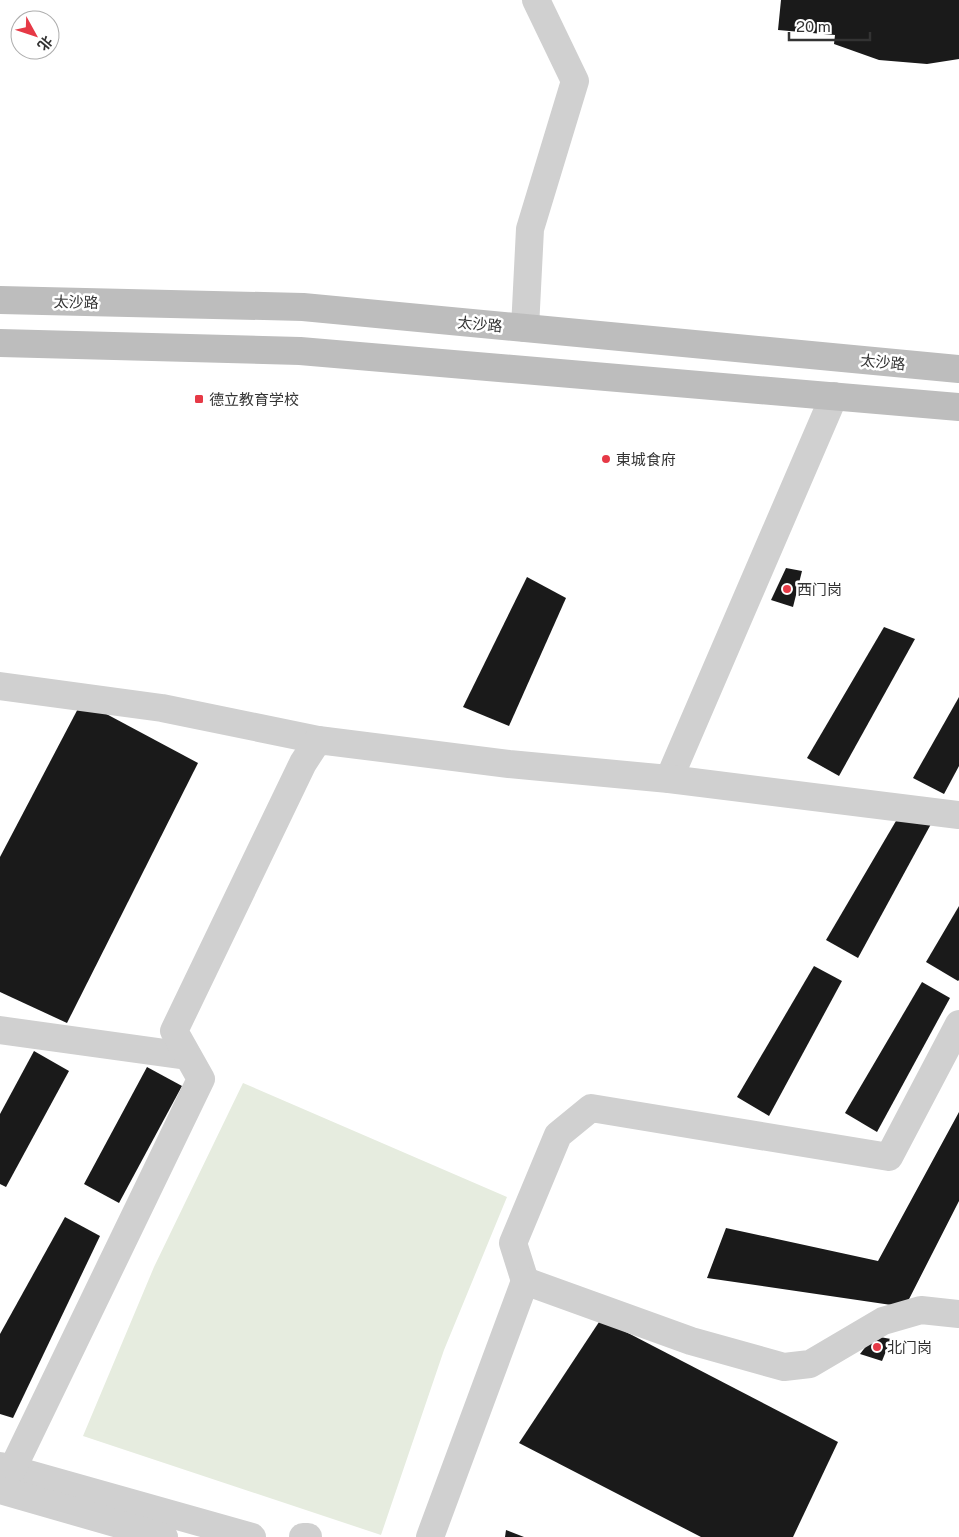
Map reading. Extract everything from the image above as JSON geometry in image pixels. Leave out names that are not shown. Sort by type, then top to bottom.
[{"type":"main road","name":"太沙路","points":[[0,300],[303,307],[959,369]]},
{"type":"main road","points":[[0,343],[300,351],[959,407]]},
{"type":"street","points":[[525,328],[530,228],[575,81],[536,0]]},
{"type":"street","points":[[669,779],[834,396]]},
{"type":"street","points":[[0,686],[162,708],[318,740],[510,764],[669,779],[959,815]]},
{"type":"street","points":[[4,1475],[200,1079],[174,1030],[303,763],[318,740]]},
{"type":"street","points":[[430,1537],[525,1281],[513,1243],[558,1135],[591,1108],[889,1157],[959,1024]]},
{"type":"street","points":[[0,1030],[187,1056]]},
{"type":"street","points":[[525,1281],[691,1341],[784,1368],[810,1364],[883,1321],[920,1310],[959,1314]]},
{"type":"street","points":[[4,1475],[164,1537]]},
{"type":"street","points":[[4,1475],[252,1537]]},
{"type":"shaded area","points":[[243,1083],[507,1197],[444,1350],[381,1535],[83,1436],[154,1267]]},
{"type":"building","points":[[781,0],[959,0],[959,59],[927,64],[879,60],[834,44],[835,35],[778,30]]},
{"type":"building","name":"西门岗","points":[[786,568],[802,571],[793,607],[771,600]]},
{"type":"building","points":[[527,577],[566,598],[509,726],[463,707]]},
{"type":"building","points":[[884,627],[915,639],[839,776],[807,758]]},
{"type":"building","points":[[959,697],[959,766],[944,794],[913,778]]},
{"type":"building","points":[[82,701],[198,763],[67,1023],[0,992],[0,857]]},
{"type":"building","points":[[903,809],[931,824],[858,958],[826,940]]},
{"type":"building","points":[[959,906],[959,980],[958,981],[926,962]]},
{"type":"building","points":[[814,966],[842,981],[769,1116],[737,1097]]},
{"type":"building","points":[[922,982],[950,998],[877,1132],[845,1113]]},
{"type":"building","points":[[34,1051],[69,1071],[6,1187],[0,1184],[0,1114]]},
{"type":"building","points":[[147,1067],[182,1086],[119,1203],[84,1184]]},
{"type":"building","points":[[959,1112],[959,1201],[905,1307],[707,1278],[726,1228],[878,1261]]},
{"type":"building","points":[[65,1217],[100,1236],[13,1418],[0,1414],[0,1334]]},
{"type":"building","points":[[601,1319],[838,1442],[793,1537],[701,1537],[519,1443]]},
{"type":"building","name":"北门岗","points":[[874,1336],[891,1339],[882,1361],[860,1354]]},
{"type":"building","points":[[506,1530],[524,1537],[505,1537]]},
{"type":"place","name":"德立教育学校","points":[[199,399]]},
{"type":"place","name":"東城食府","points":[[606,459]]},
{"type":"place","name":"西门岗","points":[[787,589]]},
{"type":"place","name":"北门岗","points":[[877,1347]]}]
